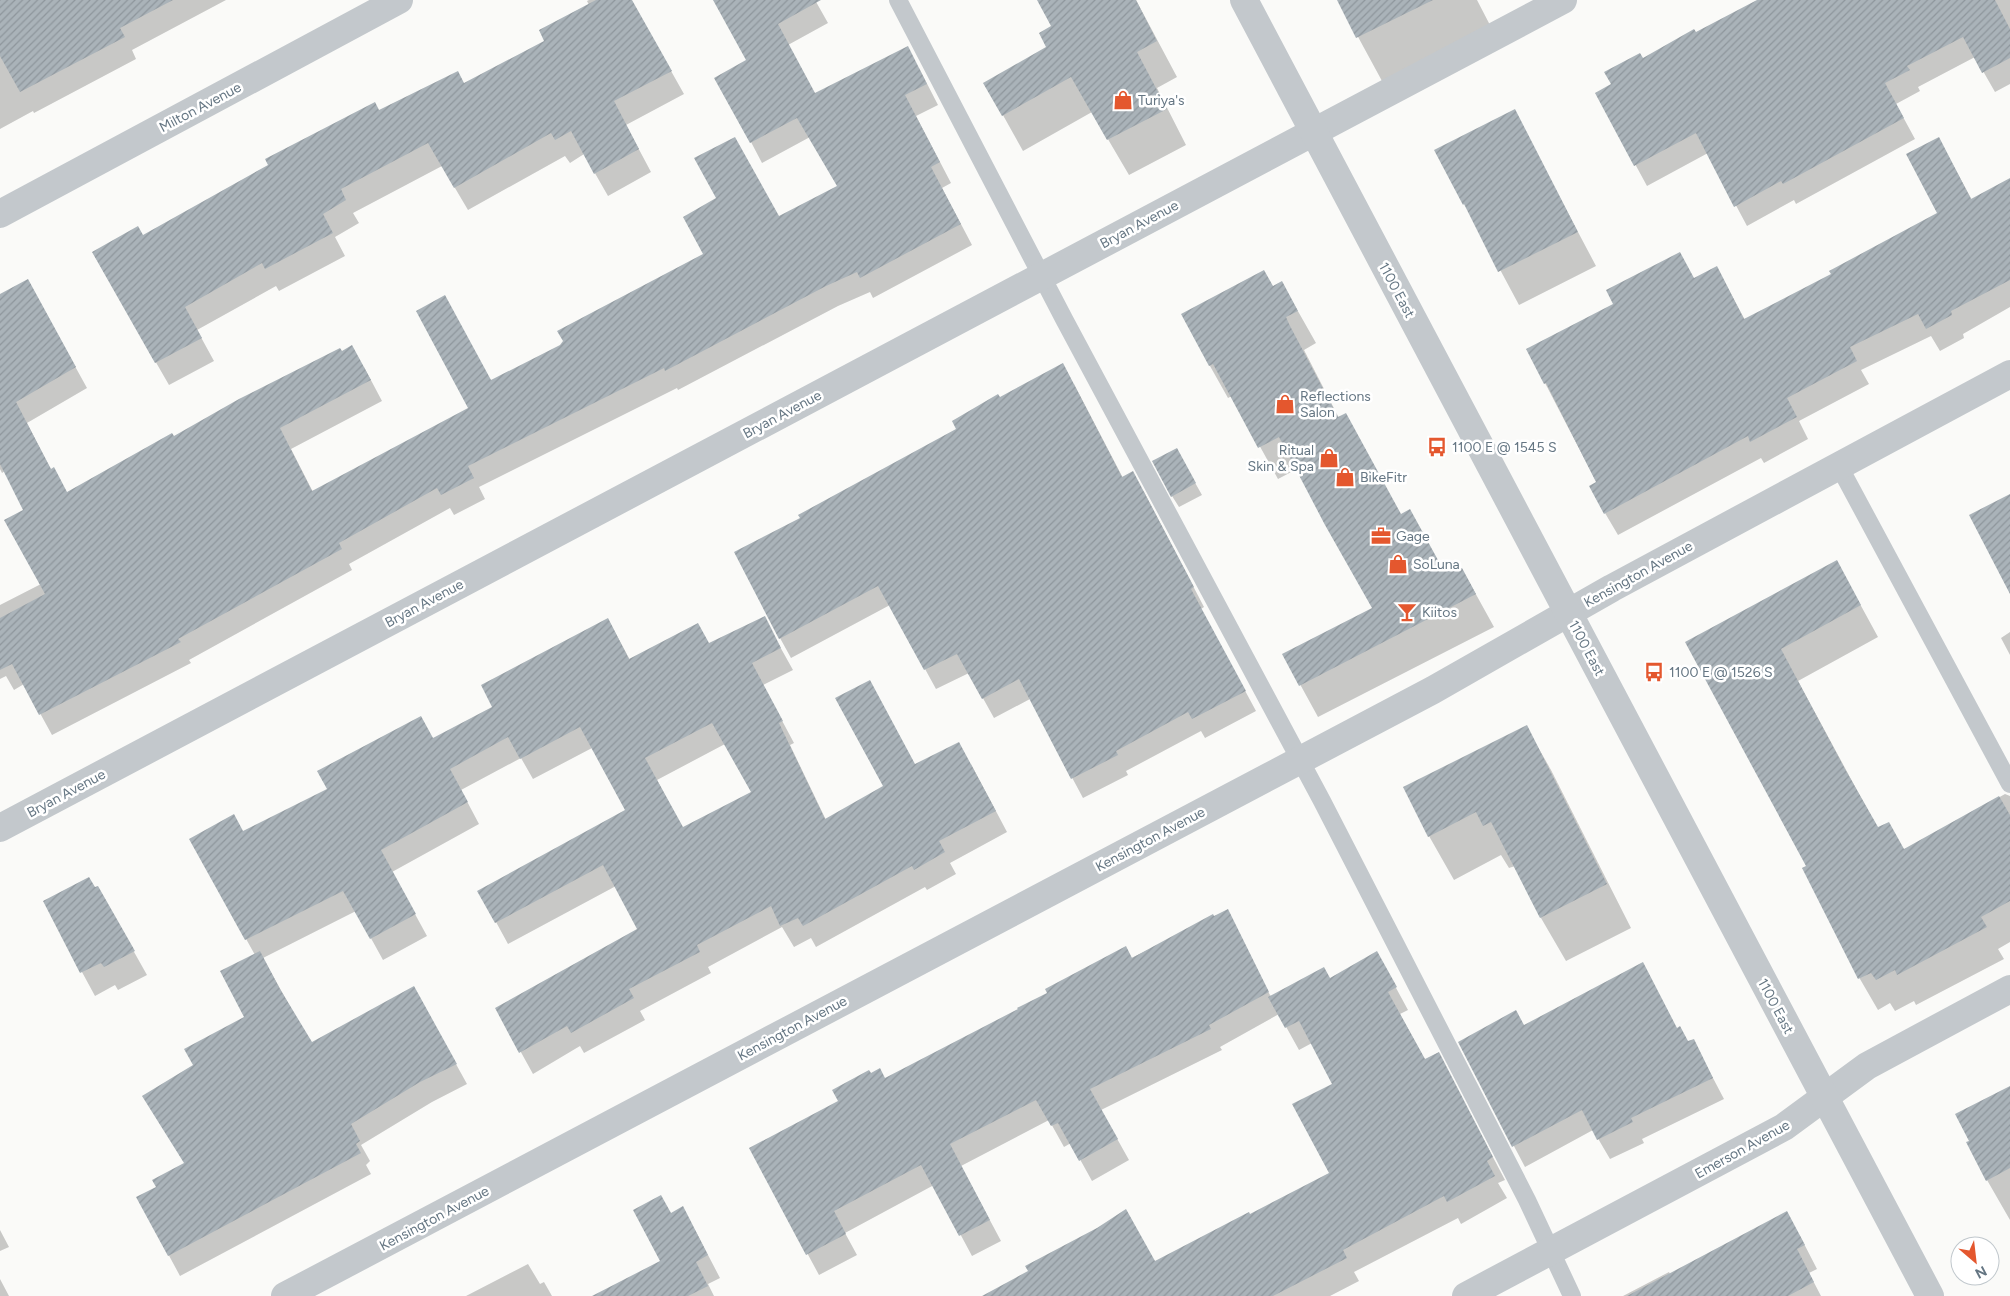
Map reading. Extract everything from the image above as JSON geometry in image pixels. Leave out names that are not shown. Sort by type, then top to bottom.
[{"type":"street","name":"Milton Avenue","points":[[0,214],[399,0]]},
{"type":"street","name":"1100 East","points":[[1244,0],[1930,1296]]},
{"type":"street","name":"Bryan Avenue","points":[[0,828],[1563,0]]},
{"type":"street","name":"Kensington Avenue","points":[[285,1296],[1433,690],[1568,613],[2010,374]]},
{"type":"street","name":"Emerson Avenue","points":[[1466,1296],[1784,1127],[1867,1066],[2010,989]]},
{"type":"lane","points":[[898,0],[1073,336],[1300,760],[1527,1200],[1572,1296]]},
{"type":"lane","points":[[1839,466],[2010,784]]},
{"type":"building","points":[[0,0],[173,0],[120,28],[125,37],[20,92],[0,56]]},
{"type":"building","points":[[596,0],[632,0],[672,71],[614,101],[639,149],[594,174],[571,131],[555,140],[551,133],[454,188],[428,143],[341,189],[346,200],[323,214],[333,233],[265,269],[262,263],[185,307],[202,338],[155,363],[92,252],[138,226],[143,235],[268,165],[265,159],[375,102],[379,110],[458,71],[464,83],[544,41],[539,30]]},
{"type":"building","points":[[713,0],[821,0],[778,24],[815,93],[908,46],[927,84],[905,95],[940,162],[931,167],[961,224],[860,278],[857,272],[826,286],[665,371],[664,368],[468,466],[474,478],[441,495],[437,488],[339,543],[342,549],[178,639],[181,642],[39,715],[12,664],[0,670],[0,618],[45,594],[4,520],[23,510],[0,464],[0,294],[28,279],[76,367],[16,402],[51,469],[54,467],[67,492],[172,433],[174,436],[239,399],[340,348],[342,351],[352,345],[371,380],[280,428],[312,491],[468,408],[416,311],[445,295],[491,380],[560,345],[563,341],[557,331],[703,254],[683,217],[716,198],[694,158],[735,137],[779,216],[837,186],[797,118],[750,143],[714,78],[746,60]]},
{"type":"building","points":[[1037,0],[1136,0],[1157,41],[1137,52],[1167,109],[1107,140],[1071,77],[1002,116],[983,83],[1046,47],[1039,33],[1051,26]]},
{"type":"building","points":[[1337,0],[1433,0],[1356,38]]},
{"type":"building","points":[[1757,0],[1995,0],[2010,29],[2010,58],[1982,73],[1963,37],[1907,66],[1910,70],[1885,83],[1904,118],[1783,184],[1781,181],[1734,207],[1696,133],[1634,166],[1595,93],[1611,84],[1604,72],[1640,53],[1643,58],[1694,29],[1696,32]]},
{"type":"building","points":[[1515,109],[1578,232],[1498,272],[1434,150]]},
{"type":"building","points":[[1939,137],[1971,199],[2010,178],[2010,280],[1951,311],[1952,315],[1926,329],[1918,314],[1850,347],[1857,361],[1787,398],[1797,417],[1750,442],[1748,436],[1604,514],[1589,486],[1596,482],[1546,383],[1544,384],[1526,349],[1613,304],[1606,290],[1680,252],[1694,278],[1717,266],[1744,319],[1831,274],[1829,271],[1937,213],[1906,154]]},
{"type":"building","points":[[1264,270],[1273,286],[1282,281],[1298,311],[1286,317],[1289,324],[1338,417],[1346,413],[1401,514],[1410,509],[1444,571],[1449,568],[1462,568],[1476,594],[1299,686],[1282,654],[1372,608],[1325,525],[1279,437],[1258,448],[1213,364],[1209,366],[1181,314]]},
{"type":"building","points":[[1063,363],[1122,477],[1133,471],[1194,587],[1191,589],[1246,691],[1192,719],[1188,712],[1116,751],[1118,755],[1071,779],[1019,679],[982,699],[957,654],[924,670],[878,586],[779,639],[734,552],[800,518],[798,515],[956,429],[952,421],[998,394],[1000,397]]},
{"type":"building","points":[[1177,448],[1196,483],[1171,497],[1152,461]]},
{"type":"building","points":[[2010,494],[2010,594],[1969,515]]},
{"type":"building","points":[[1837,560],[1861,605],[1781,649],[1878,827],[1889,822],[1904,849],[1999,796],[2010,815],[2010,901],[1981,917],[1987,927],[1897,975],[1895,970],[1876,980],[1871,973],[1858,979],[1802,868],[1806,866],[1685,642]]},
{"type":"building","points":[[765,616],[781,648],[752,663],[783,721],[779,723],[825,819],[883,786],[835,698],[870,680],[915,764],[959,742],[996,811],[939,841],[945,852],[914,870],[912,866],[803,926],[798,918],[780,926],[771,906],[697,945],[700,952],[629,989],[634,998],[571,1033],[567,1026],[519,1053],[495,1008],[637,929],[603,865],[495,923],[477,891],[625,810],[580,727],[520,759],[508,737],[450,769],[468,802],[381,850],[416,914],[370,939],[343,891],[245,940],[189,839],[234,814],[243,831],[327,789],[317,771],[421,716],[433,738],[492,707],[481,685],[608,618],[629,659],[698,623],[709,643]],"holes":[[[712,723],[751,792],[683,827],[645,758]]]},
{"type":"building","points":[[1527,725],[1607,884],[1540,918],[1491,822],[1483,826],[1476,812],[1428,837],[1403,787]]},
{"type":"building","points":[[89,877],[95,887],[98,886],[135,951],[104,967],[101,963],[80,973],[43,901]]},
{"type":"building","points":[[1228,909],[1269,992],[1209,1025],[1211,1029],[1090,1089],[1118,1139],[1079,1161],[1058,1123],[1051,1126],[1036,1100],[950,1144],[990,1220],[959,1236],[921,1165],[834,1211],[846,1234],[806,1255],[749,1148],[838,1101],[832,1090],[869,1070],[871,1073],[880,1068],[885,1078],[1018,1009],[1047,993],[1045,989],[1126,946],[1132,958],[1213,914],[1214,916]]},
{"type":"building","points":[[260,951],[312,1042],[414,986],[457,1064],[420,1082],[351,1124],[360,1141],[356,1144],[361,1153],[168,1256],[136,1197],[156,1187],[152,1180],[184,1163],[142,1096],[193,1065],[184,1049],[244,1017],[220,971]]},
{"type":"building","points":[[1377,951],[1397,987],[1388,992],[1425,1059],[1439,1052],[1493,1157],[1487,1161],[1495,1176],[1447,1202],[1444,1196],[1343,1250],[1347,1258],[1273,1296],[982,1296],[1028,1271],[1025,1266],[1097,1228],[1126,1209],[1155,1261],[1329,1173],[1292,1104],[1332,1084],[1299,1021],[1285,1028],[1268,997],[1324,967],[1330,978]]},
{"type":"building","points":[[1643,962],[1677,1028],[1680,1026],[1688,1041],[1694,1039],[1713,1078],[1631,1118],[1633,1122],[1597,1140],[1582,1110],[1512,1147],[1458,1042],[1516,1010],[1524,1025]]},
{"type":"building","points":[[2010,1086],[2010,1168],[1986,1181],[1966,1142],[1969,1141],[1955,1114]]},
{"type":"building","points":[[661,1195],[671,1213],[683,1206],[708,1255],[696,1262],[708,1286],[688,1296],[592,1296],[660,1261],[633,1210]]},
{"type":"building","points":[[1787,1211],[1805,1245],[1797,1249],[1814,1282],[1788,1296],[1627,1296]]},
{"type":"place","name":"Turiya's","points":[[1123,100]]},
{"type":"place","name":"Reflections Salon","points":[[1285,404]]},
{"type":"place","name":"1100 E @ 1545 S","points":[[1437,447]]},
{"type":"place","name":"Ritual Skin & Spa","points":[[1329,458]]},
{"type":"place","name":"BikeFitr","points":[[1345,477]]},
{"type":"place","name":"Gage","points":[[1381,536]]},
{"type":"place","name":"SoLuna","points":[[1398,564]]},
{"type":"place","name":"Kiitos","points":[[1407,612]]},
{"type":"place","name":"1100 E @ 1526 S","points":[[1654,672]]}]
